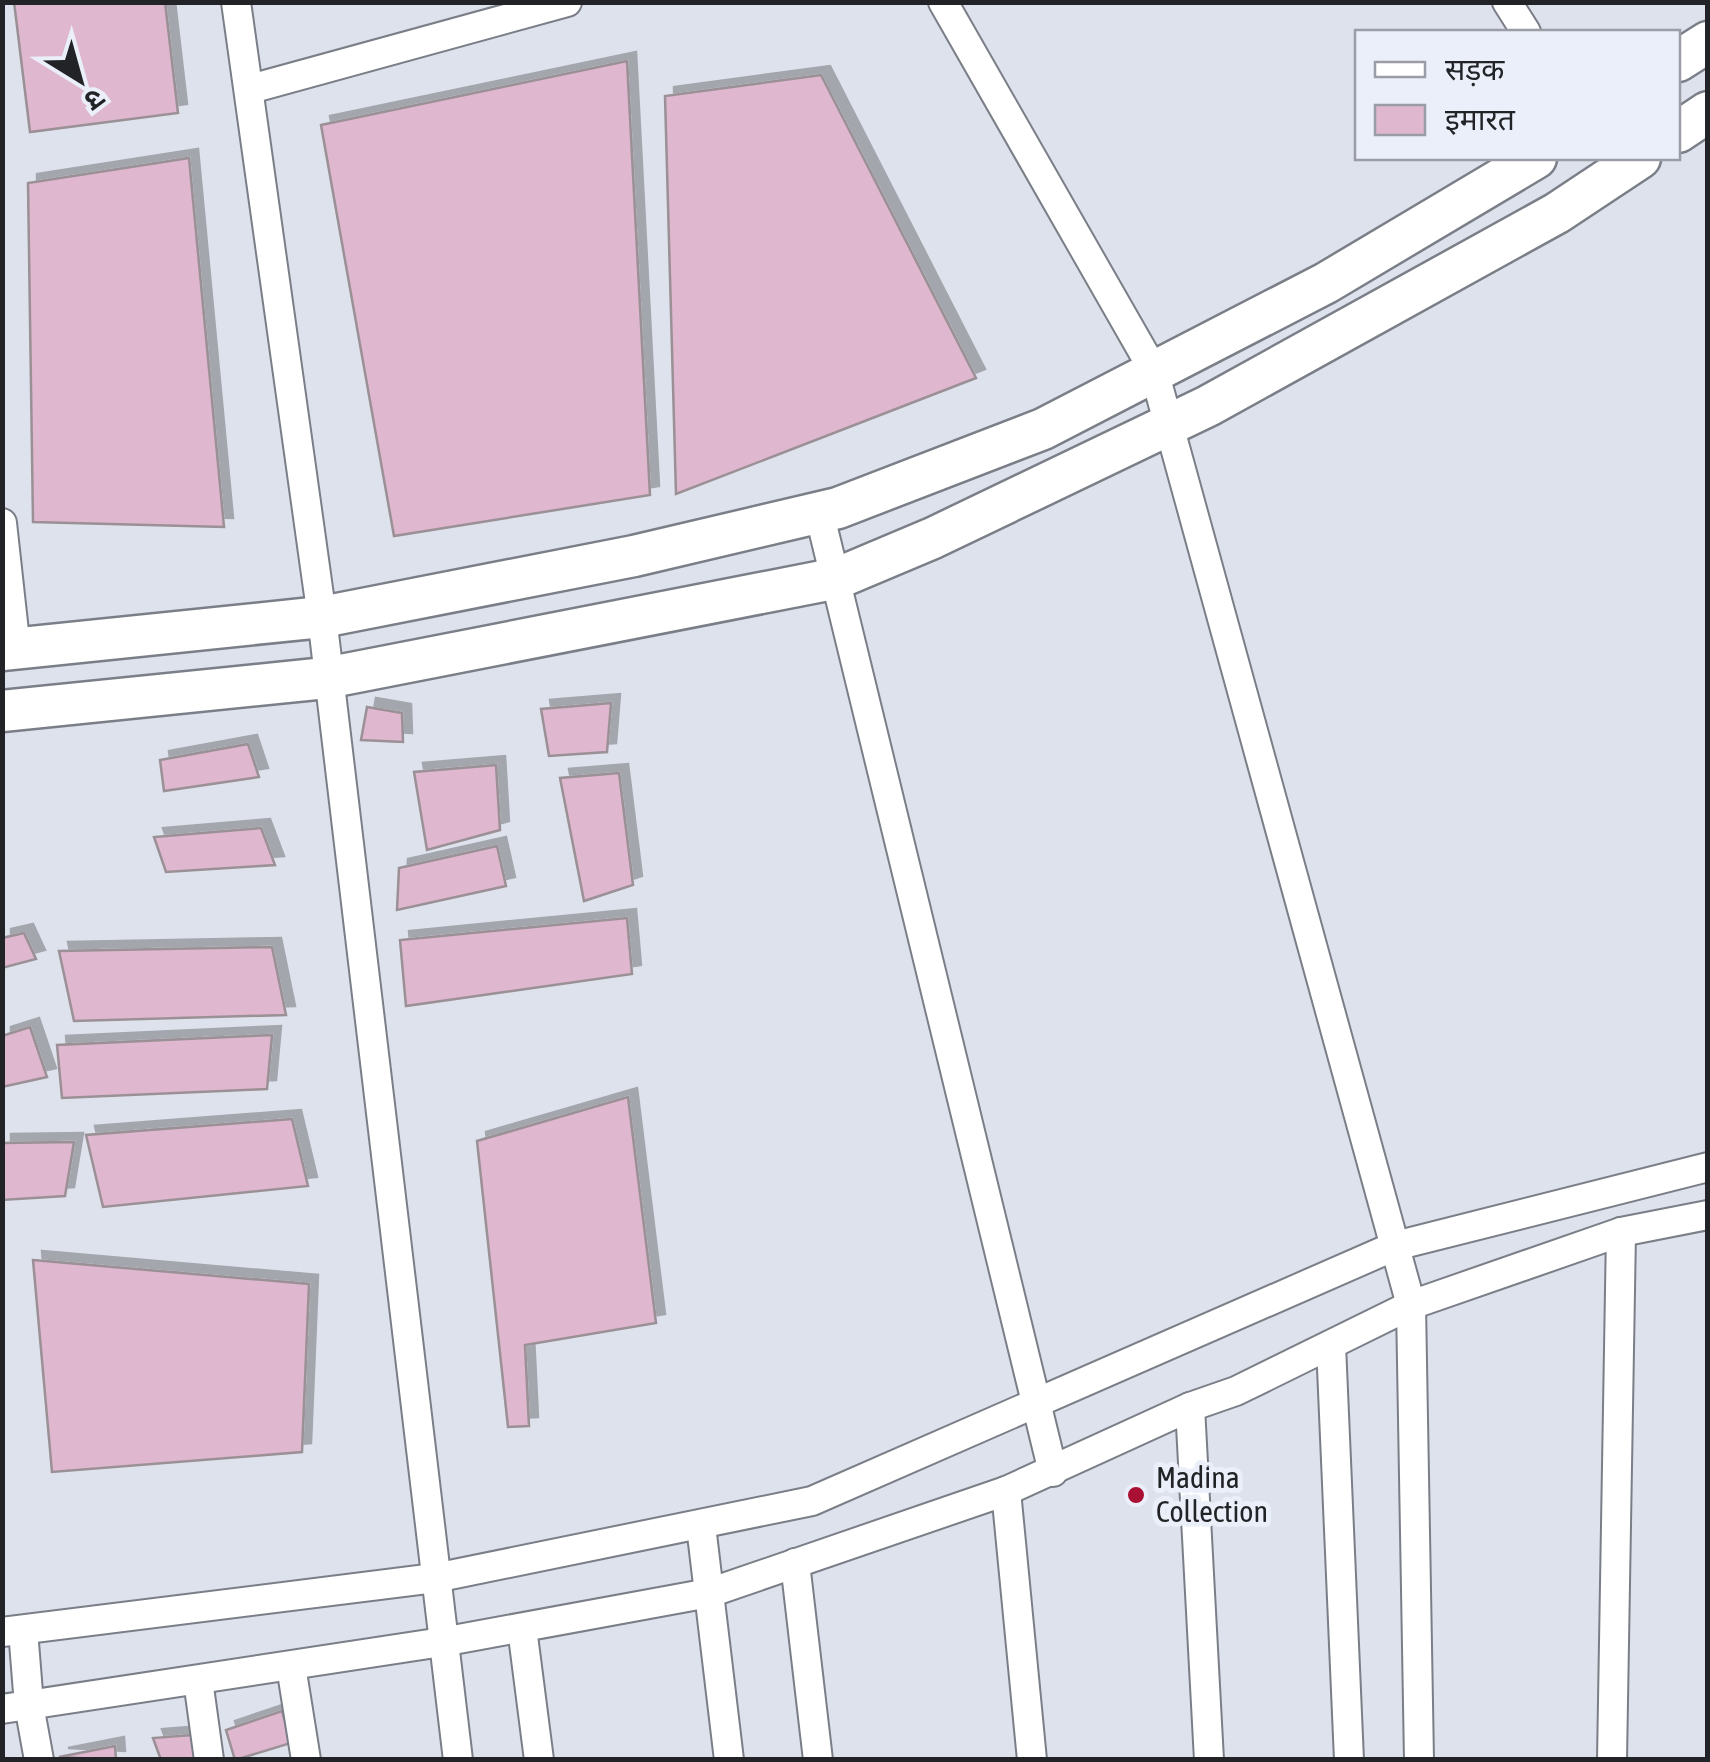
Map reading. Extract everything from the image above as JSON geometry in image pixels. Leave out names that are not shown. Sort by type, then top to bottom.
[{"type":"street","points":[[236,2],[322,618],[326,678],[458,1760]]},
{"type":"street","points":[[250,88],[567,2]]},
{"type":"street","points":[[943,2],[1154,372],[1411,1305],[1419,1760]]},
{"type":"street","points":[[1507,2],[1525,30]]},
{"type":"street","points":[[1680,60],[1708,42]]},
{"type":"street","points":[[1680,131],[1708,112]]},
{"type":"street","points":[[2,523],[9,650],[322,618],[634,556],[819,512],[1043,429],[1326,283],[1533,160]]},
{"type":"street","points":[[2,710],[326,678],[838,578],[933,538],[1208,406],[1557,214],[1622,163]]},
{"type":"street","points":[[819,512],[1052,1472]]},
{"type":"street","points":[[39,1760],[16,1707],[13,1631],[435,1578],[812,1500],[1395,1246],[1708,1167]]},
{"type":"street","points":[[16,1707],[442,1642],[709,1593],[1006,1491],[1236,1390],[1411,1305],[1621,1232],[1708,1215]]},
{"type":"street","points":[[1612,1760],[1621,1232]]},
{"type":"street","points":[[1331,1345],[1349,1760]]},
{"type":"street","points":[[1190,1407],[1209,1760]]},
{"type":"street","points":[[1006,1491],[1032,1760]]},
{"type":"street","points":[[701,1526],[729,1760]]},
{"type":"street","points":[[795,1563],[818,1760]]},
{"type":"street","points":[[522,1628],[539,1760]]},
{"type":"street","points":[[292,1666],[306,1760]]},
{"type":"street","points":[[198,1680],[210,1760]]},
{"type":"building","points":[[14,2],[165,2],[178,113],[30,132]]},
{"type":"building","points":[[627,61],[650,495],[394,536],[321,125]]},
{"type":"building","points":[[821,75],[976,378],[676,494],[665,96]]},
{"type":"building","points":[[189,158],[224,527],[33,522],[28,183]]},
{"type":"building","points":[[611,703],[607,752],[549,756],[541,709]]},
{"type":"building","points":[[367,707],[402,713],[403,742],[361,740]]},
{"type":"building","points":[[248,744],[259,777],[164,791],[160,760]]},
{"type":"building","points":[[496,765],[500,830],[427,850],[414,772]]},
{"type":"building","points":[[619,773],[633,885],[584,901],[560,778]]},
{"type":"building","points":[[261,828],[275,865],[166,872],[154,837]]},
{"type":"building","points":[[497,846],[506,886],[397,910],[399,868]]},
{"type":"building","points":[[627,918],[632,974],[406,1006],[400,940]]},
{"type":"building","points":[[24,933],[36,959],[2,968],[2,938]]},
{"type":"building","points":[[272,947],[286,1015],[74,1021],[59,951]]},
{"type":"building","points":[[30,1027],[47,1077],[2,1087],[2,1036]]},
{"type":"building","points":[[272,1035],[267,1089],[62,1098],[57,1045]]},
{"type":"building","points":[[628,1097],[656,1323],[525,1345],[529,1426],[508,1427],[477,1141]]},
{"type":"building","points":[[292,1119],[308,1186],[103,1207],[86,1135]]},
{"type":"building","points":[[74,1142],[65,1196],[2,1200],[2,1143]]},
{"type":"building","points":[[33,1260],[309,1284],[302,1452],[52,1472]]},
{"type":"building","points":[[282,1711],[291,1743],[235,1760],[226,1730]]},
{"type":"building","points":[[192,1735],[195,1760],[161,1760],[153,1738]]},
{"type":"building","points":[[115,1746],[116,1760],[59,1757]]},
{"type":"place","name":"Madina Collection","points":[[1136,1495]]}]
